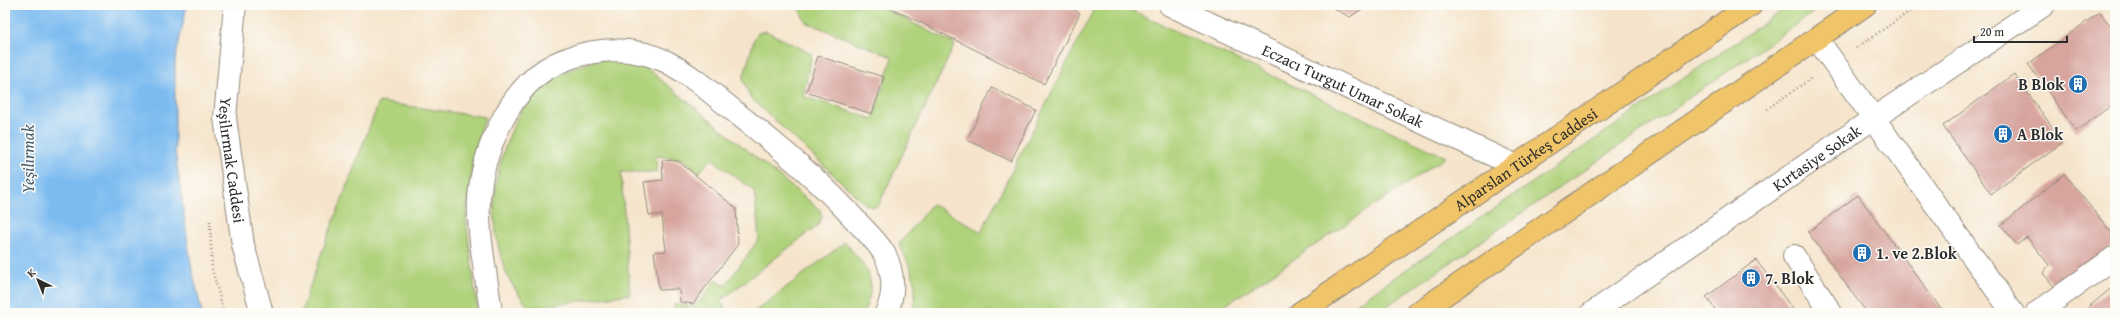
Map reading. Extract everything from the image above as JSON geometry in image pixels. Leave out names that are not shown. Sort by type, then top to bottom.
[{"type":"highway","name":"Alparslan Türkeş Caddesi","points":[[1300,313],[1751,5]]},
{"type":"highway","points":[[1418,313],[1865,5]]},
{"type":"street","name":"Yeşilırmak Caddesi","points":[[235,5],[226,118],[243,245],[262,313]]},
{"type":"street","name":"Eczacı Turgut Umar Sokak","points":[[1170,5],[1516,166]]},
{"type":"street","name":"Kırtasiye Sokak","points":[[1592,313],[1874,118],[2044,5]]},
{"type":"street","points":[[1817,39],[2013,313]]},
{"type":"street","points":[[491,313],[479,198],[486,161],[494,138],[508,112],[527,86],[546,69],[576,57],[595,52],[620,50],[641,53],[665,61],[709,91],[768,138],[846,208],[876,242],[885,255],[890,268],[893,288],[886,313]]},
{"type":"street","points":[[1794,256],[1831,313]]},
{"type":"street","points":[[2037,313],[2115,257]]},
{"type":"path","points":[[1910,11],[1919,5]]},
{"type":"green space","points":[[800,5],[877,5],[955,44],[878,206],[872,207],[866,205],[750,97],[743,79],[755,37],[758,33],[766,31],[812,54],[803,96],[873,119],[892,57],[806,22],[800,12]]},
{"type":"green space","points":[[1096,5],[1120,5],[1446,157],[1214,313],[911,313],[914,303],[915,285],[911,269],[899,244],[932,204],[981,232]]},
{"type":"green space","points":[[1790,5],[1824,5],[1377,313],[1343,313]]},
{"type":"green space","points":[[599,59],[629,60],[648,69],[820,210],[822,218],[818,225],[720,301],[726,309],[721,313],[675,313],[674,304],[695,307],[716,280],[725,286],[759,239],[755,196],[753,190],[712,159],[699,172],[683,159],[656,156],[657,172],[621,172],[630,294],[529,308],[509,278],[499,249],[495,213],[497,177],[507,142],[520,112],[534,92],[556,76]]},
{"type":"green space","points":[[379,102],[485,117],[473,160],[466,219],[478,313],[301,313],[320,257]]},
{"type":"green space","points":[[845,242],[859,259],[868,274],[870,291],[863,313],[753,313]]},
{"type":"water","name":"Yeşilırmak","points":[[5,5],[187,5],[175,61],[175,151],[191,265],[202,313],[5,313]]},
{"type":"building","points":[[885,5],[1064,5],[1080,13],[1044,84]]},
{"type":"building","points":[[1327,5],[1368,5],[1350,17]]},
{"type":"building","name":"B Blok","points":[[2100,12],[2115,32],[2115,103],[2076,131],[2028,64]]},
{"type":"building","points":[[818,56],[884,77],[872,114],[806,92]]},
{"type":"building","name":"A Blok","points":[[2014,74],[2063,142],[1991,194],[1943,126]]},
{"type":"building","points":[[992,88],[1036,110],[1011,161],[967,140]]},
{"type":"building","points":[[662,160],[678,161],[736,208],[738,244],[693,304],[680,302],[679,289],[659,290],[654,252],[666,251],[662,215],[649,215],[644,182],[663,180]]},
{"type":"building","name":"A Blok","points":[[2064,174],[2115,237],[2115,243],[2056,289],[2043,273],[2049,265],[2027,237],[2017,245],[2001,225]]},
{"type":"building","name":"1. ve 2.Blok","points":[[1858,195],[1944,313],[1867,313],[1837,272],[1808,232]]},
{"type":"building","name":"7. Blok","points":[[1756,260],[1796,313],[1718,313],[1706,297]]},
{"type":"building","points":[[2115,285],[2115,313],[2081,313],[2084,311]]},
{"type":"place","name":"B Blok","points":[[2078,84]]},
{"type":"place","name":"A Blok","points":[[2003,134]]},
{"type":"place","name":"1. ve 2.Blok","points":[[1862,253]]},
{"type":"place","name":"7. Blok","points":[[1751,278]]}]
